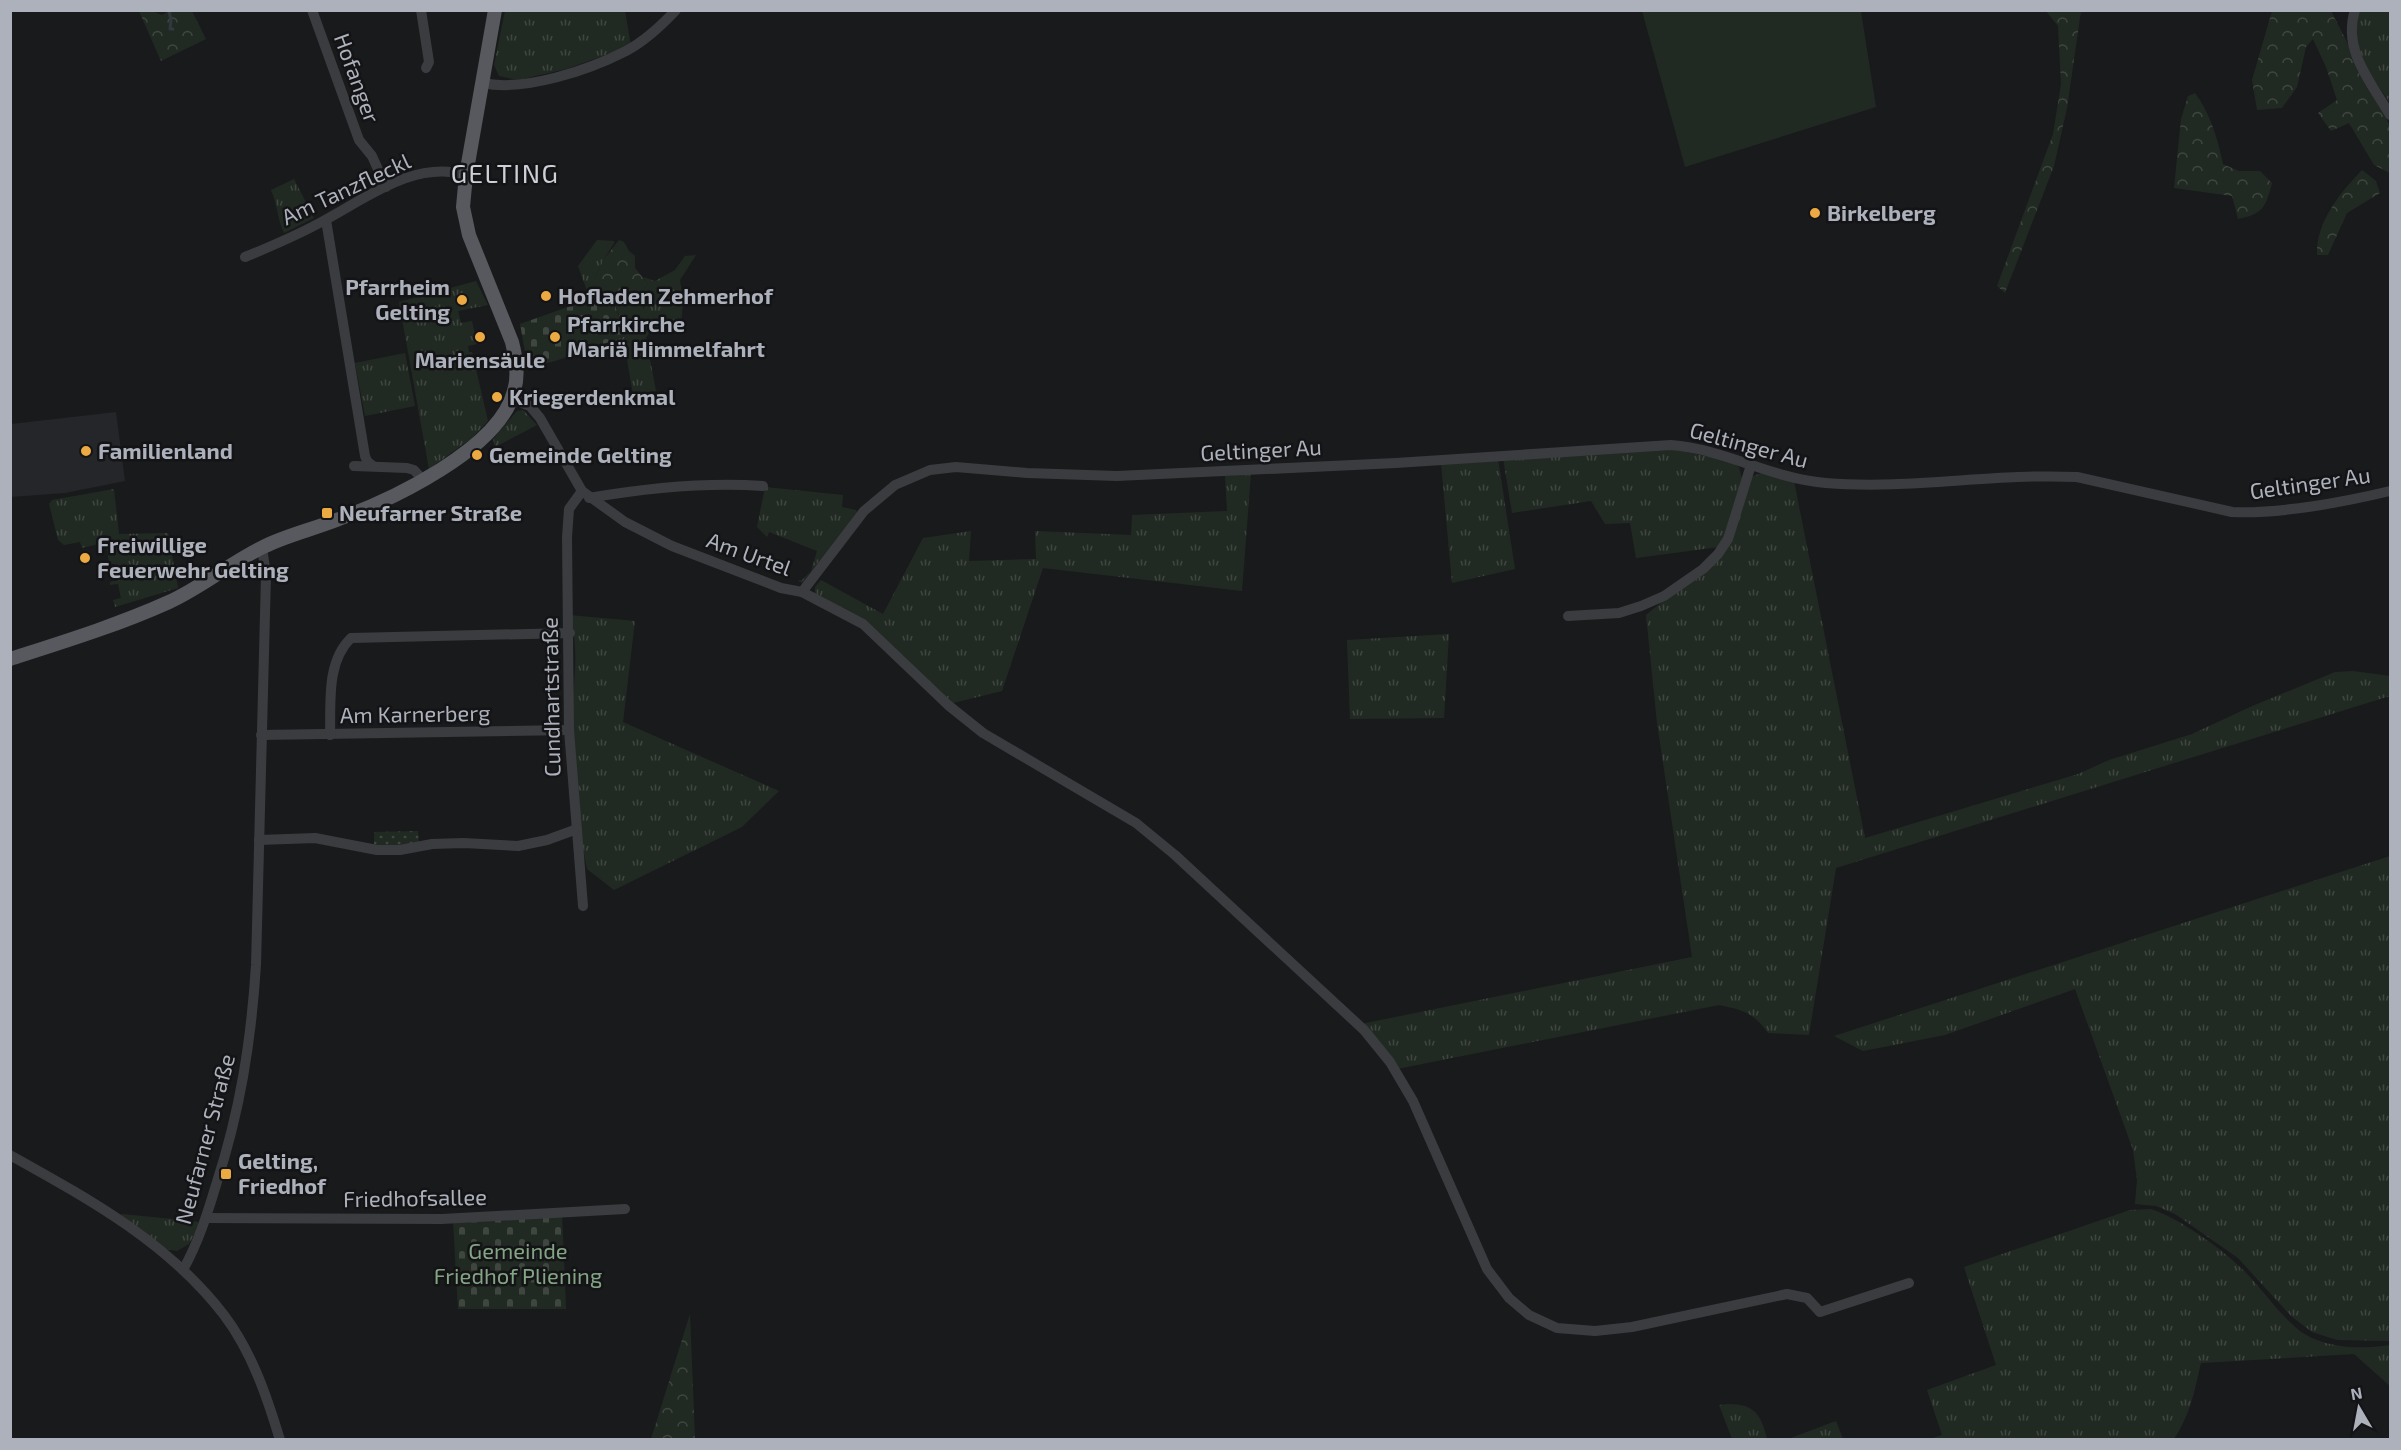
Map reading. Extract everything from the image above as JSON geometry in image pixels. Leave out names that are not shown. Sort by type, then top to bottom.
[{"type":"main road","points":[[10,659],[168,603],[262,547],[370,507],[423,480],[481,440],[499,420],[512,399],[516,381],[515,356],[469,235],[463,207],[466,175],[495,10]]},
{"type":"street","name":"Hofanger","points":[[312,10],[359,140],[372,156],[386,187]]},
{"type":"street","points":[[421,10],[429,62],[426,68]]},
{"type":"street","points":[[483,83],[502,86],[530,82],[590,67],[640,42],[676,10]]},
{"type":"street","points":[[2355,10],[2350,34],[2352,48],[2391,115]]},
{"type":"street","name":"Am Tanzfleckl","points":[[245,256],[326,220],[354,202],[421,173],[447,170],[466,175]]},
{"type":"street","points":[[326,220],[365,456],[366,461],[373,466]]},
{"type":"street","name":"Am Urtel","points":[[512,399],[530,406],[540,418],[585,494],[625,522],[672,546],[781,588],[802,592],[864,511],[894,485],[918,473],[956,467],[1093,476]]},
{"type":"street","name":"Geltinger Au","points":[[1093,476],[1396,463],[1652,445],[1707,450],[1811,482],[1846,484],[2077,477],[2232,512],[2256,513],[2391,491]]},
{"type":"street","points":[[1568,616],[1619,613],[1641,606],[1664,596],[1703,569],[1718,554],[1728,538],[1751,465]]},
{"type":"street","points":[[354,466],[414,470],[423,480]]},
{"type":"street","points":[[585,494],[715,484],[763,486]]},
{"type":"street","name":"Cundhartstraße","points":[[583,906],[569,730],[570,633],[567,537],[569,509],[585,494]]},
{"type":"street","name":"Neufarner Straße","points":[[183,1270],[207,1218],[236,1115],[248,1059],[256,965],[266,575],[262,547]]},
{"type":"street","points":[[802,592],[863,624],[948,705],[983,734],[1136,823],[1175,855],[1364,1030],[1390,1062],[1413,1101],[1487,1269],[1509,1298],[1529,1315],[1557,1328],[1595,1331],[1632,1327],[1787,1294],[1807,1298],[1820,1312],[1909,1283]]},
{"type":"street","points":[[330,735],[332,684],[337,659],[343,646],[351,638],[570,633]]},
{"type":"street","name":"Am Karnerberg","points":[[261,735],[569,730]]},
{"type":"street","points":[[259,840],[315,838],[377,850],[400,850],[432,844],[464,843],[518,846],[547,840],[577,829]]},
{"type":"street","points":[[10,1155],[112,1213],[183,1270],[225,1316],[240,1341],[263,1388],[280,1440]]},
{"type":"street","name":"Friedhofsallee","points":[[207,1218],[442,1219],[625,1209]]},
{"type":"shaded area","name":"Familienland","points":[[116,412],[125,481],[65,493],[11,497],[11,424]]},
{"type":"green space","points":[[139,11],[151,11],[162,15],[169,11],[192,11],[206,39],[161,61]]},
{"type":"green space","points":[[505,11],[625,11],[631,46],[566,69],[518,80],[499,76],[494,65]]},
{"type":"green space","points":[[1642,11],[1861,11],[1876,107],[1685,167]]},
{"type":"green space","points":[[2046,11],[2081,11],[2067,108],[2054,166],[2005,293],[1997,286],[2053,134],[2061,84],[2058,26]]},
{"type":"green space","points":[[2272,11],[2331,11],[2390,126],[2390,173],[2374,165],[2349,123],[2331,131],[2318,113],[2337,100],[2326,67],[2313,39],[2306,47],[2297,87],[2282,108],[2257,110],[2252,80]]},
{"type":"green space","points":[[2357,11],[2390,11],[2390,103],[2361,61],[2353,35]]},
{"type":"green space","points":[[2195,93],[2213,127],[2223,164],[2239,171],[2260,171],[2272,183],[2265,204],[2253,215],[2238,219],[2232,196],[2174,188],[2181,119],[2188,96]]},
{"type":"green space","points":[[2362,170],[2376,181],[2380,193],[2347,213],[2328,255],[2317,255],[2325,220],[2338,198]]},
{"type":"green space","points":[[294,179],[314,218],[284,233],[271,190]]},
{"type":"green space","points":[[597,240],[614,241],[592,285],[610,292],[590,299],[578,266]]},
{"type":"green space","points":[[619,240],[624,242],[635,256],[635,268],[648,284],[641,293],[643,318],[640,344],[632,345],[626,336],[611,292],[598,291],[592,285],[604,259]]},
{"type":"green space","points":[[696,255],[680,280],[683,301],[681,325],[673,332],[661,326],[651,329],[646,338],[656,391],[633,394],[626,354],[620,353],[612,341],[626,336],[632,345],[644,308],[641,293],[648,284],[643,277],[655,281],[675,270],[685,256]]},
{"type":"green space","points":[[476,281],[488,305],[458,311],[461,323],[472,321],[477,344],[468,346],[469,352],[472,352],[488,421],[472,438],[429,469],[399,302]]},
{"type":"green space","points":[[610,292],[626,336],[528,368],[520,324]]},
{"type":"green space","points":[[405,353],[415,406],[365,416],[355,363]]},
{"type":"green space","points":[[523,410],[537,425],[495,447],[493,439],[517,411]]},
{"type":"green space","points":[[1662,447],[1726,460],[1739,467],[1742,479],[1725,539],[1719,547],[1636,558],[1630,523],[1605,524],[1591,501],[1512,513],[1503,458]]},
{"type":"green space","points":[[1498,459],[1515,569],[1452,583],[1441,463]]},
{"type":"green space","points":[[1251,473],[1242,591],[1043,568],[1002,691],[949,704],[864,619],[815,595],[815,587],[821,580],[883,614],[923,538],[971,531],[969,561],[1036,559],[1035,531],[1131,535],[1132,515],[1227,511],[1225,476]]},
{"type":"green space","points":[[1761,473],[1794,481],[1865,838],[2078,774],[2109,760],[2192,734],[2335,672],[2353,671],[2390,676],[2390,696],[1836,868],[1809,1035],[1768,1033],[1757,1020],[1747,1013],[1719,1005],[1397,1069],[1361,1024],[1692,957],[1657,723],[1646,615],[1722,553],[1751,477]]},
{"type":"green space","points":[[765,487],[843,495],[842,507],[857,512],[802,583],[798,581],[811,571],[817,551],[769,532],[767,537],[757,527]]},
{"type":"green space","points":[[114,489],[119,534],[168,533],[178,588],[115,607],[113,600],[121,598],[118,584],[110,585],[110,582],[118,580],[114,564],[109,564],[106,542],[82,548],[80,542],[64,545],[58,540],[49,504],[52,500]]},
{"type":"green space","points":[[569,615],[635,621],[623,722],[779,791],[742,827],[614,890],[587,869],[581,835],[574,783],[571,731],[575,644]]},
{"type":"green space","points":[[1449,634],[1444,718],[1350,719],[1347,640]]},
{"type":"green space","points":[[418,831],[419,842],[400,847],[374,845],[374,832]]},
{"type":"green space","points":[[2390,856],[2390,1341],[2337,1340],[2312,1332],[2291,1316],[2238,1258],[2175,1214],[2156,1206],[2135,1204],[2137,1180],[2133,1150],[2075,989],[1945,1035],[1863,1051],[1834,1036]]},
{"type":"green space","points":[[2151,1209],[2189,1228],[2229,1257],[2249,1276],[2283,1316],[2306,1335],[2326,1343],[2347,1347],[2390,1345],[2390,1386],[2354,1354],[2201,1363],[2188,1411],[2174,1439],[1930,1439],[1942,1435],[1927,1390],[1996,1365],[1964,1267],[2130,1210]]},
{"type":"green space","points":[[122,1214],[193,1221],[198,1222],[199,1226],[189,1244],[177,1251],[165,1249]]},
{"type":"green space","name":"Gemeinde Friedhof Pliening","points":[[562,1214],[566,1309],[458,1309],[453,1220]]},
{"type":"green space","points":[[690,1314],[695,1439],[651,1439]]},
{"type":"green space","points":[[1719,1405],[1745,1406],[1755,1412],[1762,1423],[1767,1439],[1732,1439]]},
{"type":"green space","points":[[1836,1421],[1843,1439],[1788,1439]]},
{"type":"waterway","points":[[169,11],[170,29],[173,29]]},
{"type":"place","name":"Birkelberg","points":[[1815,213]]},
{"type":"place","name":"Hofladen Zehmerhof","points":[[546,296]]},
{"type":"place","name":"Pfarrheim Gelting","points":[[462,300]]},
{"type":"place","name":"Mariensäule","points":[[480,337]]},
{"type":"place","name":"Pfarrkirche Mariä Himmelfahrt","points":[[555,337]]},
{"type":"place","name":"Kriegerdenkmal","points":[[497,397]]},
{"type":"place","name":"Familienland","points":[[86,451]]},
{"type":"place","name":"Gemeinde Gelting","points":[[477,455]]},
{"type":"place","name":"Neufarner Straße","points":[[327,513]]},
{"type":"place","name":"Freiwillige Feuerwehr Gelting","points":[[85,558]]},
{"type":"place","name":"Gelting, Friedhof","points":[[226,1174]]},
{"type":"district","name":"GELTING","points":[[505,174]]}]
